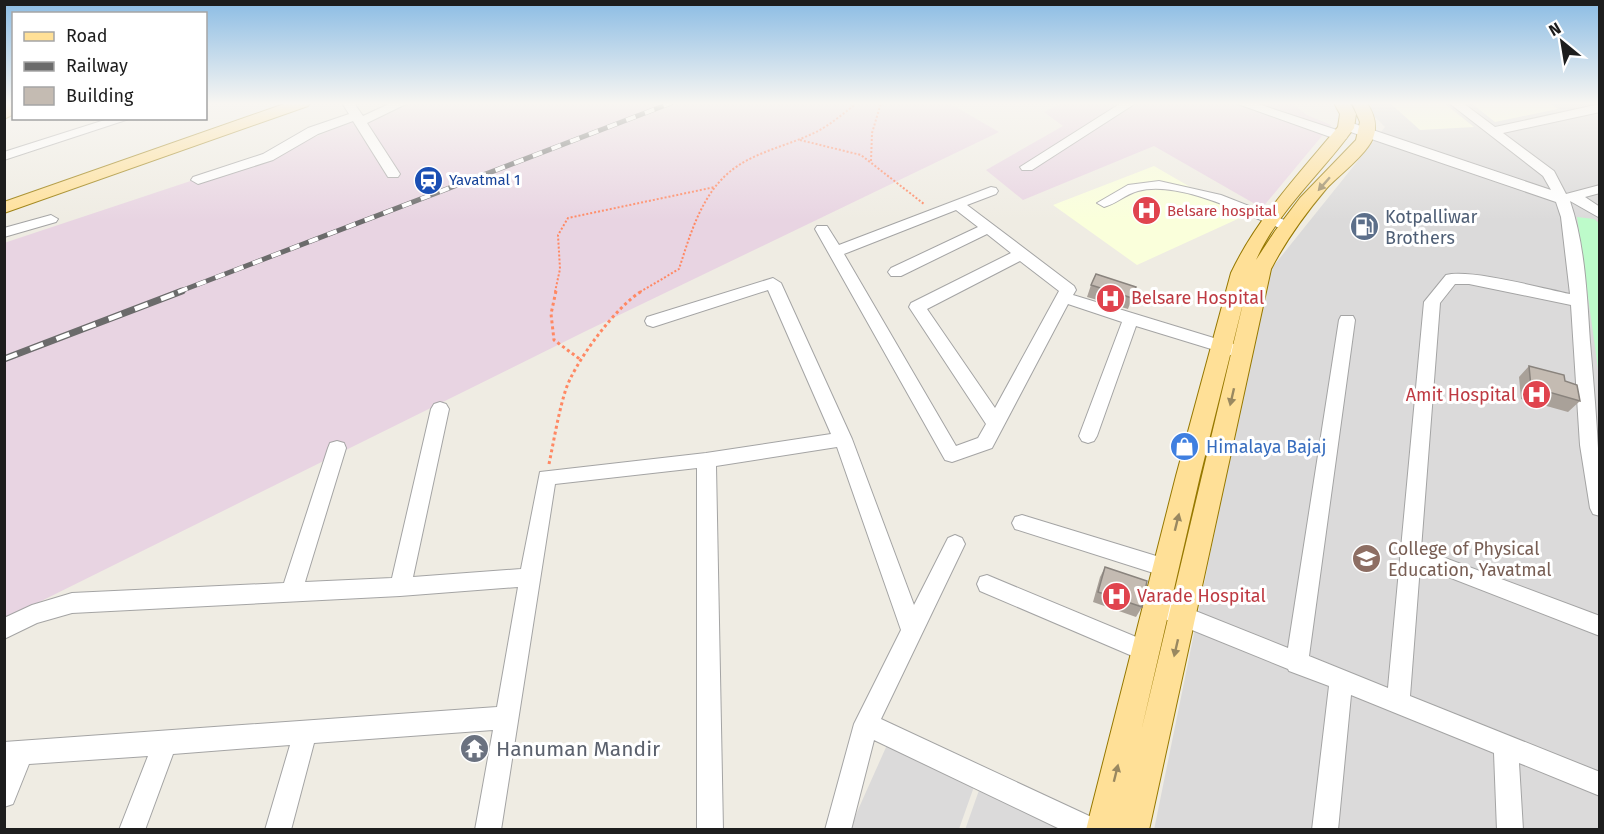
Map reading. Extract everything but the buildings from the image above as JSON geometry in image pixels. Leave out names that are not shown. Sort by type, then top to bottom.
[{"type":"main road","points":[[4,198],[165,142]]},
{"type":"main road","points":[[4,208],[192,142]]},
{"type":"main road","points":[[1133,830],[1183,616],[1232,349],[1241,273],[1254,244],[1279,223],[1337,142]]},
{"type":"main road","points":[[1102,830],[1166,568],[1232,349]]},
{"type":"street","points":[[4,156],[49,142]]},
{"type":"street","points":[[198,180],[268,156],[293,142]]},
{"type":"street","points":[[373,142],[393,174]]},
{"type":"street","points":[[1027,167],[1067,142]]},
{"type":"street","points":[[1404,142],[1568,197],[1599,214]]},
{"type":"street","points":[[1505,142],[1549,174],[1568,197],[1568,217],[1579,301],[1589,445],[1599,507]]},
{"type":"street","points":[[1104,203],[1130,189],[1159,185],[1194,192],[1279,223]]},
{"type":"street","points":[[1568,197],[1599,189]]},
{"type":"street","points":[[835,252],[991,191]]},
{"type":"street","points":[[822,229],[952,455],[985,443],[1068,290],[957,204]]},
{"type":"street","points":[[4,233],[51,219]]},
{"type":"street","points":[[896,272],[988,228]]},
{"type":"street","points":[[995,423],[916,307],[1021,254]]},
{"type":"street","points":[[1398,704],[1432,302],[1451,279],[1469,279],[1579,301]]},
{"type":"street","points":[[653,321],[773,283],[843,439],[912,629]]},
{"type":"street","points":[[1064,297],[1232,349]]},
{"type":"street","points":[[1088,436],[1131,319]]},
{"type":"street","points":[[1297,664],[1347,320]]},
{"type":"street","points":[[400,587],[440,409]]},
{"type":"street","points":[[488,830],[547,477],[706,460],[843,439]]},
{"type":"street","points":[[291,592],[337,448]]},
{"type":"street","points":[[706,460],[710,830]]},
{"type":"street","points":[[1022,523],[1166,568]]},
{"type":"street","points":[[838,830],[866,724],[954,544]]},
{"type":"street","points":[[1412,554],[1599,626]]},
{"type":"street","points":[[4,629],[32,615],[72,603],[400,587],[532,577]]},
{"type":"street","points":[[987,584],[1145,651]]},
{"type":"street","points":[[1157,606],[1599,784]]},
{"type":"street","points":[[1325,830],[1341,681]]},
{"type":"street","points":[[4,795],[13,754],[506,718]]},
{"type":"street","points":[[866,724],[1091,830]]},
{"type":"street","points":[[278,830],[305,733]]},
{"type":"street","points":[[132,830],[165,742]]},
{"type":"street","points":[[1506,747],[1514,828]]},
{"type":"path","points":[[547,477],[565,390],[581,360],[613,317],[633,296],[680,269],[694,223],[728,173],[751,157],[794,142]]},
{"type":"path","points":[[808,142],[852,152],[870,160],[934,213]]},
{"type":"path","points":[[870,160],[871,142]]},
{"type":"path","points":[[581,360],[554,340],[551,314],[560,268],[558,235],[568,218],[717,186]]},
{"type":"shaded area","points":[[303,142],[978,142],[586,331],[5,619],[4,243]]},
{"type":"shaded area","points":[[1035,142],[1317,142],[1262,208],[1154,146],[1023,200],[986,170]]},
{"type":"shaded area","points":[[1373,142],[1599,142],[1599,829],[1154,830],[1267,274]]},
{"type":"shaded area","name":"Belsare hospital","points":[[1154,166],[1242,217],[1137,265],[1053,205]]},
{"type":"shaded area","points":[[887,745],[976,781],[959,829],[849,830]]},
{"type":"shaded area","points":[[983,779],[1082,830],[965,830]]},
{"type":"green space","points":[[1577,217],[1594,219],[1599,223],[1599,376]]},
{"type":"railway","points":[[178,292],[569,142]]},
{"type":"railway","points":[[4,359],[182,291]]},
{"type":"place","name":"Yavatmal 1","points":[[428,180]]},
{"type":"place","name":"Belsare hospital","points":[[1146,211]]},
{"type":"place","name":"Kotpalliwar Brothers","points":[[1364,227]]},
{"type":"place","name":"Belsare Hospital","points":[[1110,298]]},
{"type":"place","name":"Amit Hospital","points":[[1537,395]]},
{"type":"place","name":"Himalaya Bajaj","points":[[1185,447]]},
{"type":"place","name":"College of Physical Education, Yavatmal","points":[[1367,559]]},
{"type":"place","name":"Varade Hospital","points":[[1116,596]]},
{"type":"place","name":"Hanuman Mandir","points":[[475,749]]}]
